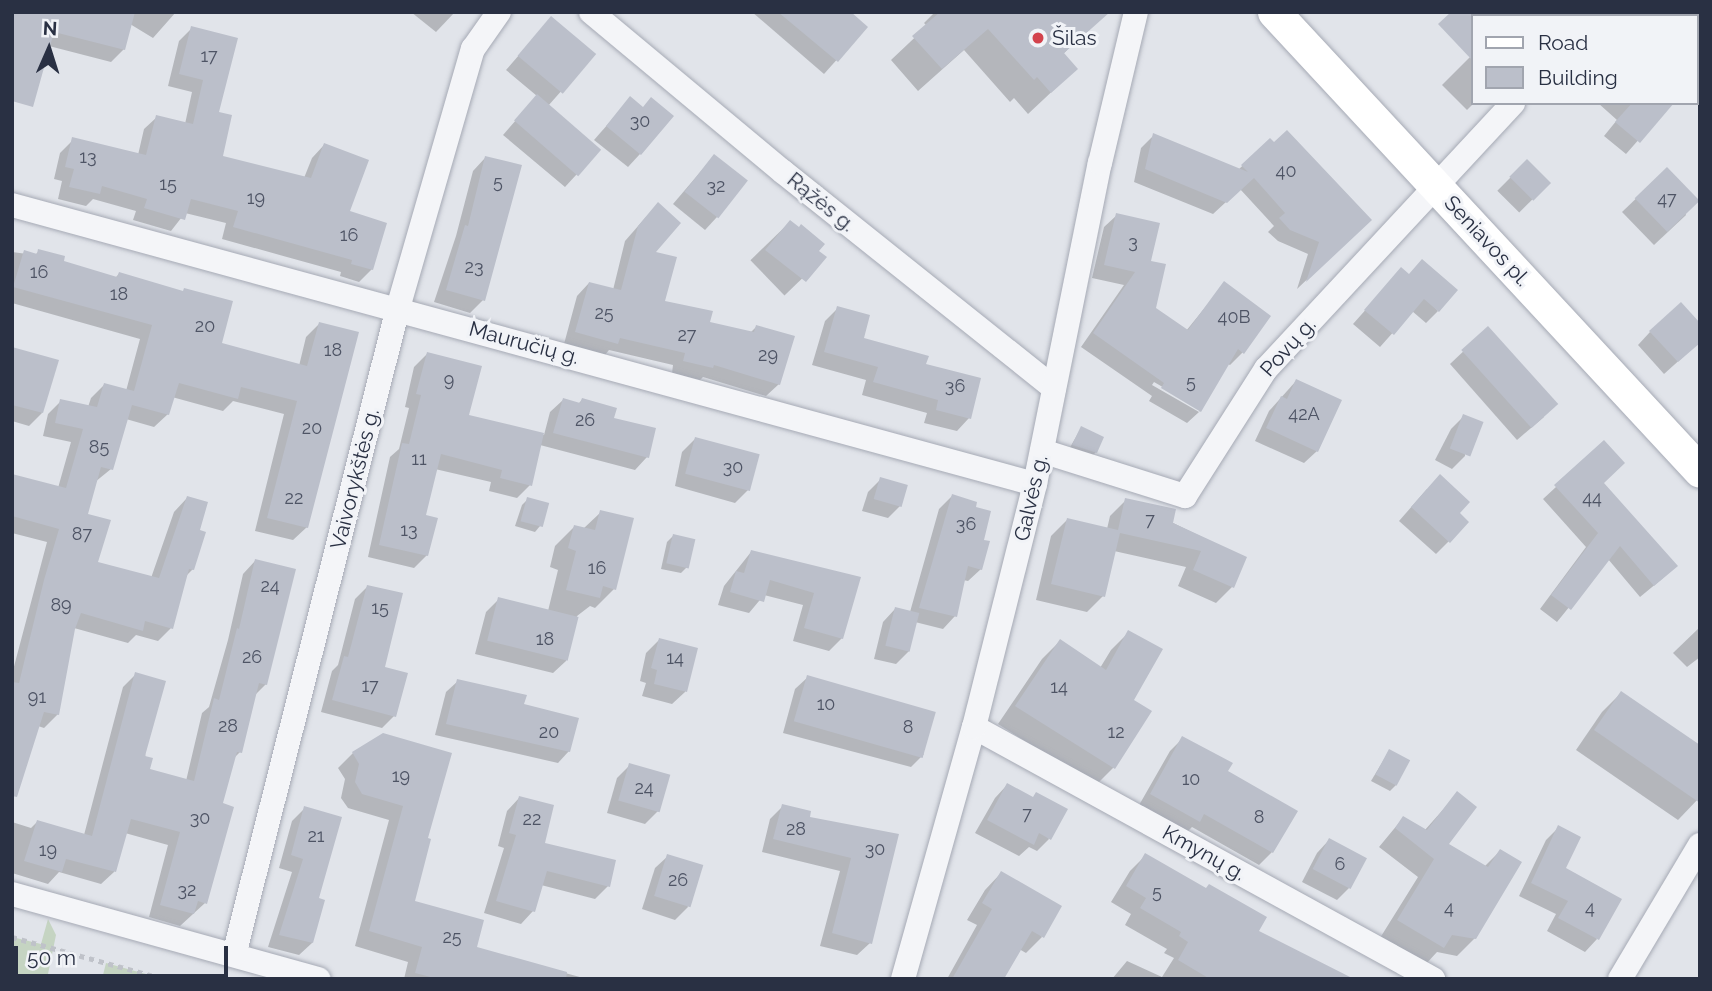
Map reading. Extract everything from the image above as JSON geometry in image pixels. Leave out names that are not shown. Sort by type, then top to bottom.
[{"type":"street","name":"Vaivorykštės g.","points":[[234,955],[398,308],[473,49],[499,12]]},
{"type":"street","name":"Rąžės g.","points":[[591,12],[782,171],[1054,388]]},
{"type":"street","name":"Galvės g.","points":[[903,979],[974,727],[1035,484],[1100,163],[1136,12]]},
{"type":"street","name":"Seniavos pl.","points":[[1274,12],[1700,471]]},
{"type":"street","name":"Povų g.","points":[[1042,452],[1185,496],[1266,369],[1437,188],[1511,105]]},
{"type":"street","name":"Mauručių g.","points":[[12,205],[398,308],[1035,484]]},
{"type":"street","name":"Kmynų g.","points":[[974,727],[1433,979]]},
{"type":"street","points":[[1620,979],[1700,845]]},
{"type":"street","points":[[12,894],[318,979]]},
{"type":"path","points":[[12,937],[164,979]]},
{"type":"green space","points":[[48,919],[56,935],[47,979],[12,979],[12,937],[41,944]]},
{"type":"green space","points":[[106,963],[164,979],[102,979]]},
{"type":"building","points":[[12,12],[135,12],[125,50],[54,32],[33,107],[12,101]]},
{"type":"building","points":[[778,12],[851,12],[868,27],[838,62]]},
{"type":"building","name":"Šilas","points":[[940,12],[1110,12],[1064,53],[1078,69],[1051,93],[1037,77],[1034,80],[988,29],[942,69],[912,36]]},
{"type":"building","points":[[1451,12],[1472,12],[1470,58],[1438,24]]},
{"type":"building","points":[[551,16],[596,54],[563,94],[518,56]]},
{"type":"building","points":[[191,26],[238,38],[219,112],[232,115],[223,156],[311,178],[324,143],[369,160],[350,211],[387,223],[373,270],[351,264],[352,260],[233,227],[238,211],[191,199],[185,220],[144,208],[147,199],[102,186],[100,194],[69,187],[74,169],[65,167],[72,137],[146,155],[156,115],[193,124],[203,80],[179,74]]},
{"type":"building","points":[[537,94],[601,150],[578,176],[514,120]]},
{"type":"building","points":[[630,96],[643,107],[651,97],[674,116],[641,155],[606,126]]},
{"type":"building","points":[[1630,105],[1672,105],[1640,143],[1615,122]]},
{"type":"building","points":[[1287,130],[1372,220],[1306,282],[1319,242],[1290,230],[1279,218],[1285,213],[1254,178],[1227,203],[1145,169],[1153,133],[1248,172],[1241,165],[1270,138],[1274,142]]},
{"type":"building","points":[[714,154],[748,180],[718,218],[684,192]]},
{"type":"building","points":[[485,156],[522,165],[485,301],[446,290],[465,225],[468,226]]},
{"type":"building","points":[[1527,159],[1551,183],[1533,201],[1509,177]]},
{"type":"building","points":[[1667,167],[1700,201],[1667,232],[1635,198]]},
{"type":"building","points":[[658,202],[681,223],[656,252],[677,257],[665,301],[713,311],[710,322],[754,332],[756,325],[795,336],[780,385],[714,365],[713,368],[683,361],[685,353],[620,338],[618,344],[575,332],[589,282],[621,290],[638,226]]},
{"type":"building","points":[[1116,213],[1160,223],[1151,261],[1166,264],[1156,308],[1188,330],[1224,281],[1271,316],[1244,354],[1238,349],[1201,412],[1161,388],[1164,383],[1093,333],[1135,272],[1104,265]]},
{"type":"building","points":[[790,220],[799,227],[801,224],[825,244],[819,251],[827,257],[806,282],[765,250]]},
{"type":"building","points":[[38,249],[65,256],[64,261],[117,277],[119,272],[183,291],[184,288],[233,301],[222,343],[307,366],[319,322],[359,332],[308,528],[267,518],[297,401],[241,387],[238,399],[179,383],[169,415],[132,405],[113,470],[101,467],[88,514],[111,520],[98,562],[159,578],[187,496],[208,502],[200,530],[206,532],[194,570],[189,569],[173,629],[145,621],[143,631],[81,613],[75,629],[59,715],[44,712],[17,797],[12,796],[12,682],[19,683],[59,529],[12,516],[12,474],[66,488],[83,429],[55,423],[60,399],[97,407],[104,383],[134,391],[152,325],[13,287],[24,250],[37,254]]},
{"type":"building","points":[[1422,259],[1458,290],[1439,312],[1424,299],[1394,335],[1364,310],[1401,267],[1409,274]]},
{"type":"building","points":[[1681,302],[1700,323],[1700,343],[1678,362],[1649,331]]},
{"type":"building","points":[[837,306],[870,315],[864,338],[929,356],[926,364],[981,378],[971,419],[936,410],[938,400],[873,382],[878,367],[824,352]]},
{"type":"building","points":[[1488,326],[1558,404],[1532,428],[1461,350]]},
{"type":"building","points":[[12,347],[59,360],[43,413],[12,405]]},
{"type":"building","points":[[427,352],[482,366],[469,415],[544,433],[532,486],[500,478],[502,470],[441,454],[426,515],[438,518],[428,556],[379,545],[402,443],[409,444],[421,395],[416,394]]},
{"type":"building","points":[[1296,379],[1342,400],[1318,452],[1266,428],[1281,396],[1287,399]]},
{"type":"building","points":[[563,398],[580,403],[582,398],[617,408],[614,418],[656,428],[649,458],[553,433]]},
{"type":"building","points":[[1463,414],[1484,422],[1470,456],[1450,449]]},
{"type":"building","points":[[1081,426],[1104,437],[1097,453],[1072,445]]},
{"type":"building","points":[[695,437],[760,454],[750,491],[685,474]]},
{"type":"building","points":[[1604,440],[1625,463],[1604,483],[1678,566],[1654,586],[1620,546],[1571,610],[1551,595],[1598,533],[1554,485]]},
{"type":"building","points":[[1440,474],[1470,502],[1460,513],[1469,522],[1450,543],[1411,507]]},
{"type":"building","points":[[880,477],[908,485],[902,507],[874,499]]},
{"type":"building","points":[[952,494],[977,502],[976,507],[991,511],[984,540],[990,541],[982,570],[968,566],[957,617],[919,608]]},
{"type":"building","points":[[527,497],[549,503],[543,527],[521,521]]},
{"type":"building","points":[[1125,498],[1176,509],[1173,523],[1247,557],[1234,588],[1193,570],[1201,551],[1120,533],[1105,597],[1051,584],[1067,518],[1118,530]]},
{"type":"building","points":[[600,510],[634,518],[616,590],[603,586],[600,598],[566,590],[576,551],[568,548],[574,525],[595,530]]},
{"type":"building","points":[[673,534],[695,539],[689,568],[666,563]]},
{"type":"building","points":[[751,550],[861,577],[843,639],[804,628],[814,593],[770,580],[764,602],[730,592],[736,571],[744,573]]},
{"type":"building","points":[[255,559],[296,569],[267,685],[259,683],[242,753],[237,752],[223,803],[234,807],[207,904],[198,901],[194,914],[160,905],[180,832],[131,819],[116,872],[66,859],[62,872],[24,861],[37,820],[92,836],[135,672],[166,681],[145,756],[153,758],[150,769],[194,781],[214,698],[219,700],[237,628],[239,629]]},
{"type":"building","points":[[367,585],[403,593],[385,667],[408,673],[396,717],[332,700],[344,656],[348,657]]},
{"type":"building","points":[[498,597],[579,617],[568,661],[487,641]]},
{"type":"building","points":[[895,607],[919,613],[910,652],[885,646]]},
{"type":"building","points":[[1128,630],[1163,649],[1134,700],[1152,711],[1115,769],[1015,706],[1060,639],[1106,670]]},
{"type":"building","points":[[659,638],[698,648],[687,692],[654,684],[657,670],[651,668]]},
{"type":"building","points":[[807,675],[936,712],[923,758],[794,721]]},
{"type":"building","points":[[457,679],[527,695],[524,704],[579,718],[570,752],[446,724]]},
{"type":"building","points":[[1621,691],[1700,745],[1700,803],[1594,730]]},
{"type":"building","points":[[383,733],[452,753],[428,838],[431,839],[415,901],[484,920],[477,947],[567,972],[566,979],[438,979],[415,973],[422,947],[369,931],[403,806],[362,794],[355,782],[359,764],[352,752]]},
{"type":"building","points":[[1182,736],[1233,763],[1228,771],[1298,811],[1273,853],[1204,814],[1200,822],[1150,794]]},
{"type":"building","points":[[1389,749],[1410,760],[1397,786],[1375,775]]},
{"type":"building","points":[[629,763],[670,775],[660,812],[618,800]]},
{"type":"building","points":[[1007,783],[1033,797],[1036,792],[1068,809],[1051,840],[1039,833],[1034,845],[987,820]]},
{"type":"building","points":[[1457,791],[1477,807],[1449,844],[1488,867],[1500,849],[1522,862],[1476,939],[1452,935],[1444,948],[1397,920],[1434,859],[1395,828],[1403,816],[1427,830]]},
{"type":"building","points":[[519,796],[554,805],[545,843],[616,860],[610,887],[547,871],[535,912],[496,901],[516,835],[509,833]]},
{"type":"building","points":[[782,804],[811,811],[810,817],[899,834],[872,944],[832,933],[851,858],[773,839]]},
{"type":"building","points":[[304,806],[342,817],[319,898],[325,900],[313,943],[279,935],[303,859],[291,855]]},
{"type":"building","points":[[1558,825],[1581,837],[1566,868],[1622,899],[1599,940],[1558,918],[1568,901],[1531,883]]},
{"type":"building","points":[[1329,838],[1367,858],[1351,889],[1313,869]]},
{"type":"building","points":[[1145,853],[1206,888],[1209,884],[1267,917],[1259,931],[1354,979],[1210,979],[1178,960],[1188,942],[1179,936],[1181,932],[1140,908],[1146,898],[1126,886]]},
{"type":"building","points":[[667,854],[703,865],[690,907],[654,896]]},
{"type":"building","points":[[1001,871],[1062,906],[1044,938],[1032,931],[1004,979],[952,979],[992,909],[982,903]]},
{"type":"place","name":"Šilas","points":[[1038,38]]}]
